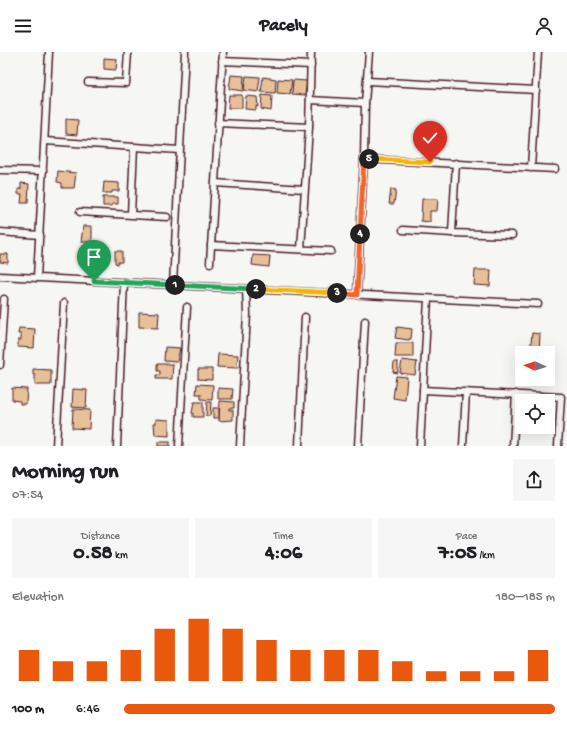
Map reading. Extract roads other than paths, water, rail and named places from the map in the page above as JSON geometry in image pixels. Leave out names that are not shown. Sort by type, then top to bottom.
[{"type":"street","points":[[37,278],[49,52]]},
{"type":"street","points":[[88,82],[126,83],[128,52]]},
{"type":"street","points":[[173,284],[184,52]]},
{"type":"street","points":[[210,263],[223,52]]},
{"type":"street","points":[[301,249],[312,52]]},
{"type":"street","points":[[357,295],[364,159],[365,103],[368,81],[369,52]]},
{"type":"street","points":[[531,168],[538,52]]},
{"type":"street","points":[[222,61],[311,65]]},
{"type":"street","points":[[368,81],[536,90]]},
{"type":"street","points":[[310,100],[365,103]]},
{"type":"street","points":[[218,123],[309,127]]},
{"type":"street","points":[[44,141],[179,150]]},
{"type":"street","points":[[132,214],[134,147]]},
{"type":"street","points":[[364,159],[555,169]]},
{"type":"street","points":[[452,234],[456,163]]},
{"type":"street","points":[[0,170],[43,172]]},
{"type":"street","points":[[215,183],[304,189]]},
{"type":"street","points":[[80,212],[167,217]]},
{"type":"street","points":[[403,230],[452,234],[512,235]]},
{"type":"street","points":[[0,232],[40,235]]},
{"type":"street","points":[[211,245],[331,251]]},
{"type":"street","points":[[0,276],[173,284],[428,300],[538,304]]},
{"type":"street","points":[[117,446],[124,282]]},
{"type":"street","points":[[240,446],[247,314],[246,289]]},
{"type":"street","points":[[0,364],[4,299]]},
{"type":"street","points":[[420,446],[428,300]]},
{"type":"street","points":[[56,446],[64,303]]},
{"type":"street","points":[[179,446],[187,307]]},
{"type":"street","points":[[299,446],[305,317]]},
{"type":"street","points":[[358,446],[364,321]]},
{"type":"street","points":[[423,390],[516,394]]},
{"type":"street","points":[[463,446],[466,392]]},
{"type":"street","points":[[555,397],[561,397],[558,446]]},
{"type":"street","points":[[513,446],[515,411]]}]
